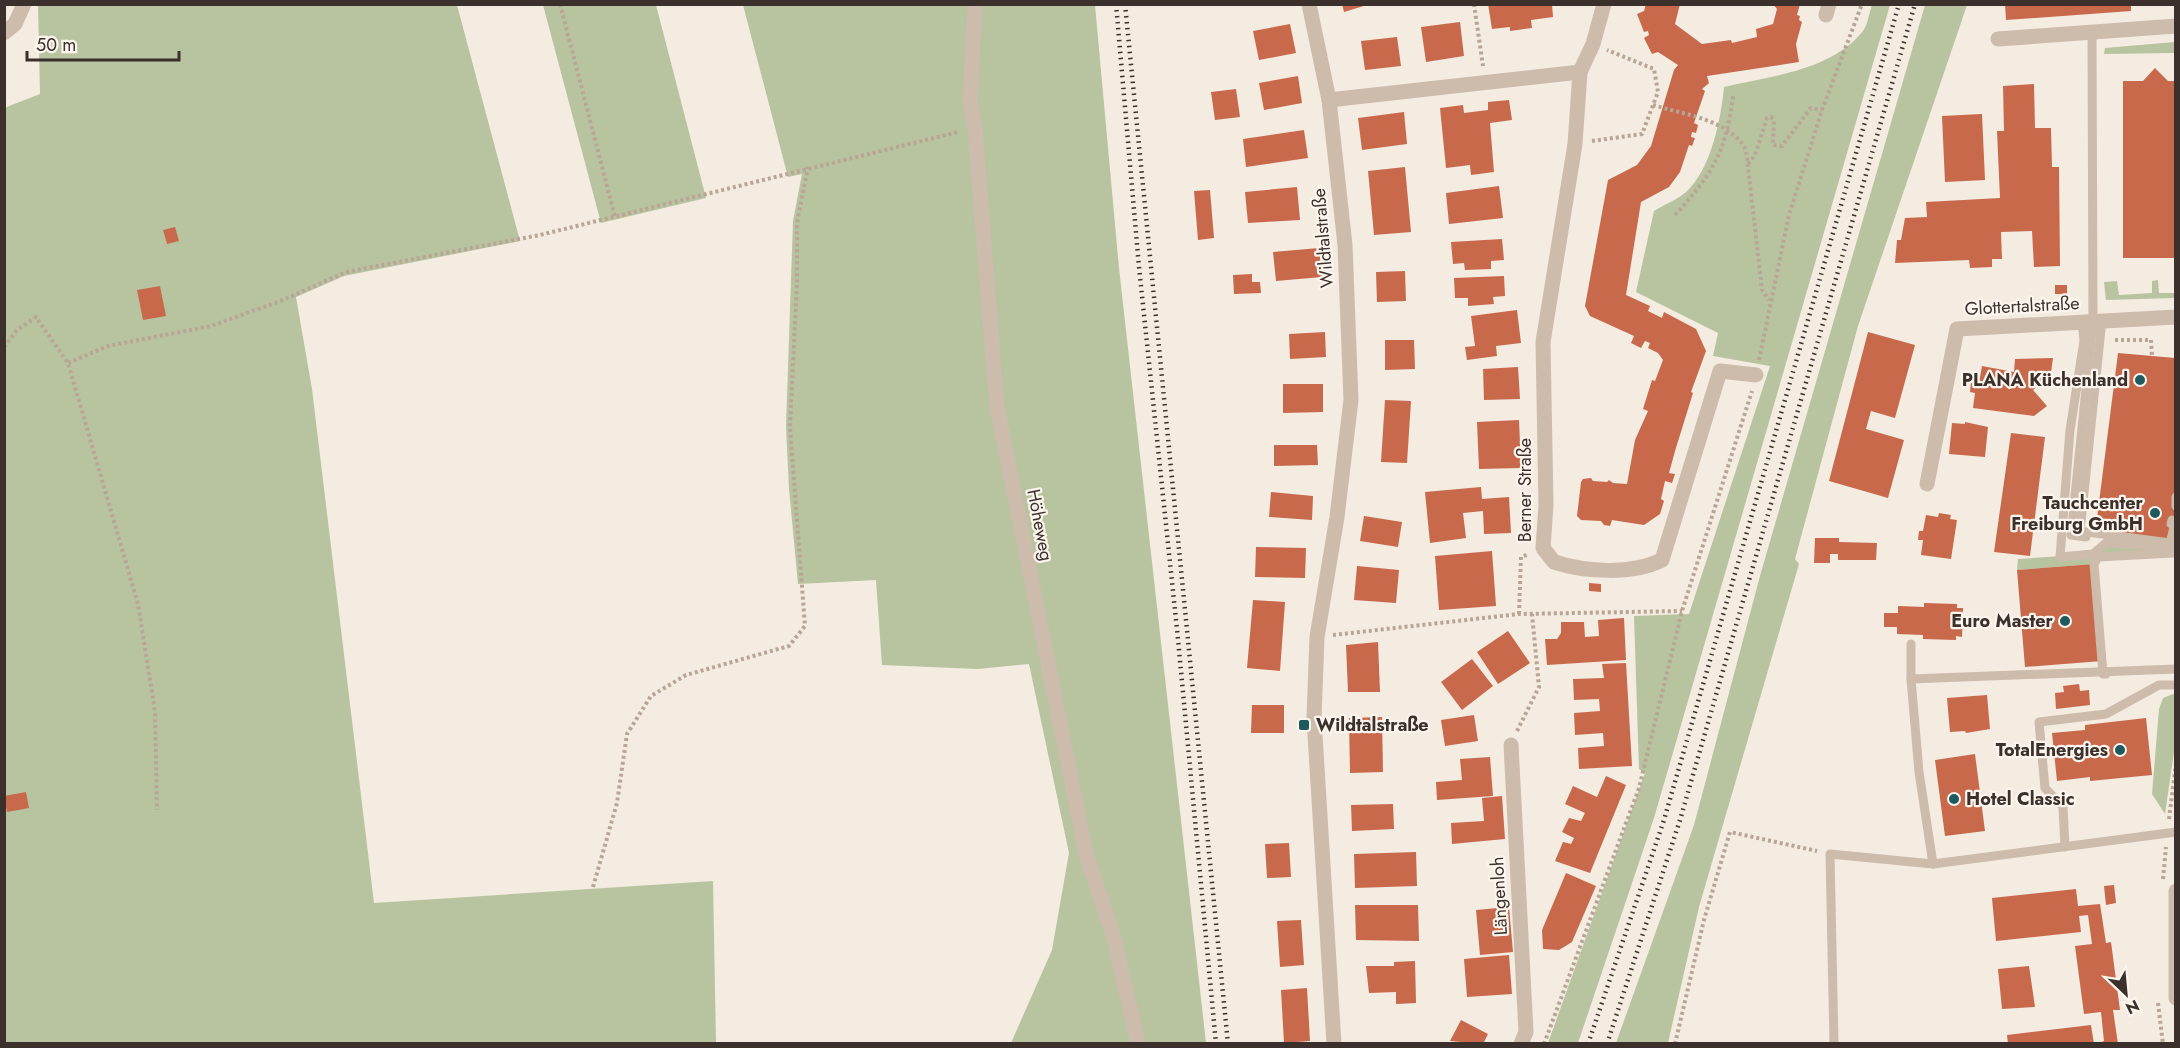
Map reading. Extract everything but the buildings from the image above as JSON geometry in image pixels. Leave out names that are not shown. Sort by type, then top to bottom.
[{"type":"street","points":[[4,33],[15,24],[24,4]]},
{"type":"street","name":"Höheweg","points":[[975,4],[970,101],[975,129],[997,408],[1086,854],[1114,938],[1138,1044]]},
{"type":"street","name":"Wildtalstraße","points":[[1309,4],[1329,100],[1346,245],[1351,400],[1337,517],[1317,637],[1314,718],[1335,1044]]},
{"type":"street","name":"Berner Straße","points":[[1604,4],[1593,44],[1580,72],[1575,144],[1543,342],[1546,505],[1543,548],[1554,562],[1587,569],[1648,567],[1662,560],[1720,371],[1756,375]]},
{"type":"street","points":[[1998,39],[2175,26]]},
{"type":"street","points":[[1329,100],[1580,72]]},
{"type":"street","name":"Glottertalstraße","points":[[1927,484],[1957,329],[2093,325],[2175,317]]},
{"type":"street","name":"Längenloh","points":[[1511,745],[1526,1032],[1521,1044]]},
{"type":"street","points":[[2175,891],[2175,998]]},
{"type":"lane","points":[[2092,32],[2093,325],[2071,535],[2175,545]]},
{"type":"lane","points":[[2093,325],[2101,329],[2080,531],[2170,543],[2175,524],[2171,524],[2172,520],[2175,521]]},
{"type":"lane","points":[[2093,325],[2083,330],[2084,341],[2070,430],[2060,557],[2092,554],[2106,543],[2175,545]]},
{"type":"lane","points":[[2175,497],[2175,506]]},
{"type":"lane","points":[[2103,671],[2094,564],[2098,557],[2175,552]]},
{"type":"lane","points":[[1911,644],[1911,679],[1919,772],[1933,864]]},
{"type":"lane","points":[[1911,679],[2103,671],[2175,671]]},
{"type":"lane","points":[[2065,847],[2064,807],[2045,788],[2039,722],[2106,714],[2159,684],[2175,685]]},
{"type":"lane","points":[[1834,1044],[1830,854],[1933,864],[2175,832]]},
{"type":"path","points":[[560,4],[615,217]]},
{"type":"path","points":[[1474,4],[1486,83]]},
{"type":"path","points":[[1544,1044],[1639,788],[1682,611],[1756,375],[1789,215],[1822,110],[1862,4]]},
{"type":"path","points":[[1575,144],[1642,134],[1658,92],[1654,69],[1593,44]]},
{"type":"path","points":[[1675,215],[1704,184],[1713,169],[1728,129],[1733,96]]},
{"type":"path","points":[[1653,105],[1728,129],[1742,142],[1746,150],[1762,290],[1770,300]]},
{"type":"path","points":[[1747,165],[1755,155],[1767,118],[1771,117],[1774,121],[1773,145],[1778,147],[1782,146],[1811,108],[1822,110]]},
{"type":"path","points":[[68,363],[108,346],[211,326],[283,300],[346,272],[540,235],[975,129]]},
{"type":"path","points":[[593,887],[617,803],[627,734],[651,696],[686,675],[789,646],[805,626],[790,428],[797,282],[797,223],[808,168]]},
{"type":"path","points":[[4,347],[17,330],[36,317],[68,363],[138,604],[155,712],[157,810]]},
{"type":"path","points":[[1519,614],[1521,557],[1543,548]]},
{"type":"path","points":[[1317,637],[1519,614],[1682,611]]},
{"type":"path","points":[[1511,745],[1539,687],[1532,614]]},
{"type":"path","points":[[1675,1044],[1704,920],[1730,832],[1830,854]]},
{"type":"green space","points":[[38,5],[457,5],[520,241],[344,276],[296,297],[312,389],[374,903],[713,881],[716,1043],[5,1043],[4,108],[40,94]]},
{"type":"green space","points":[[543,5],[656,5],[706,198],[601,223]]},
{"type":"green space","points":[[743,5],[1095,5],[1119,268],[1206,1043],[1011,1043],[1052,950],[1069,853],[1029,664],[978,669],[882,665],[876,580],[798,584],[786,426],[793,221],[802,174],[788,177]]},
{"type":"green space","points":[[1872,5],[1890,5],[1654,818],[1578,1043],[1548,1043],[1645,773],[1639,769],[1634,616],[1689,614],[1770,366],[1713,356],[1718,333],[1636,292],[1654,211],[1683,195],[1698,178],[1714,140],[1724,87],[1799,70],[1834,55],[1863,31]]},
{"type":"green space","points":[[1925,5],[1967,5],[1858,326],[1795,559],[1799,564],[1699,907],[1668,1043],[1616,1043],[1694,825],[1760,576]]},
{"type":"green space","points":[[2175,42],[2175,53],[2104,54],[2105,48]]},
{"type":"green space","points":[[2158,280],[2159,293],[2175,293],[2175,298],[2106,300],[2104,282],[2117,281],[2119,295],[2152,293],[2152,281]]},
{"type":"green space","points":[[2106,543],[2173,548],[2098,557],[2094,564],[2017,570],[2018,559],[2092,554]]},
{"type":"green space","points":[[2175,695],[2175,745],[2165,814],[2152,794],[2159,709],[2163,698]]},
{"type":"railway","points":[[1116,4],[1139,267],[1178,639],[1216,1044]]},
{"type":"railway","points":[[1125,4],[1228,1044]]},
{"type":"railway","points":[[1588,1044],[1664,820],[1899,4]]},
{"type":"railway","points":[[1607,1044],[1680,820],[1915,4]]},
{"type":"place","name":"PLANA Küchenland","points":[[2140,380]]},
{"type":"place","name":"Tauchcenter Freiburg GmbH","points":[[2155,513]]},
{"type":"place","name":"Euro Master","points":[[2065,621]]},
{"type":"place","name":"Wildtalstraße","points":[[1304,725]]},
{"type":"place","name":"TotalEnergies","points":[[2120,750]]},
{"type":"place","name":"Hotel Classic","points":[[1954,799]]}]
